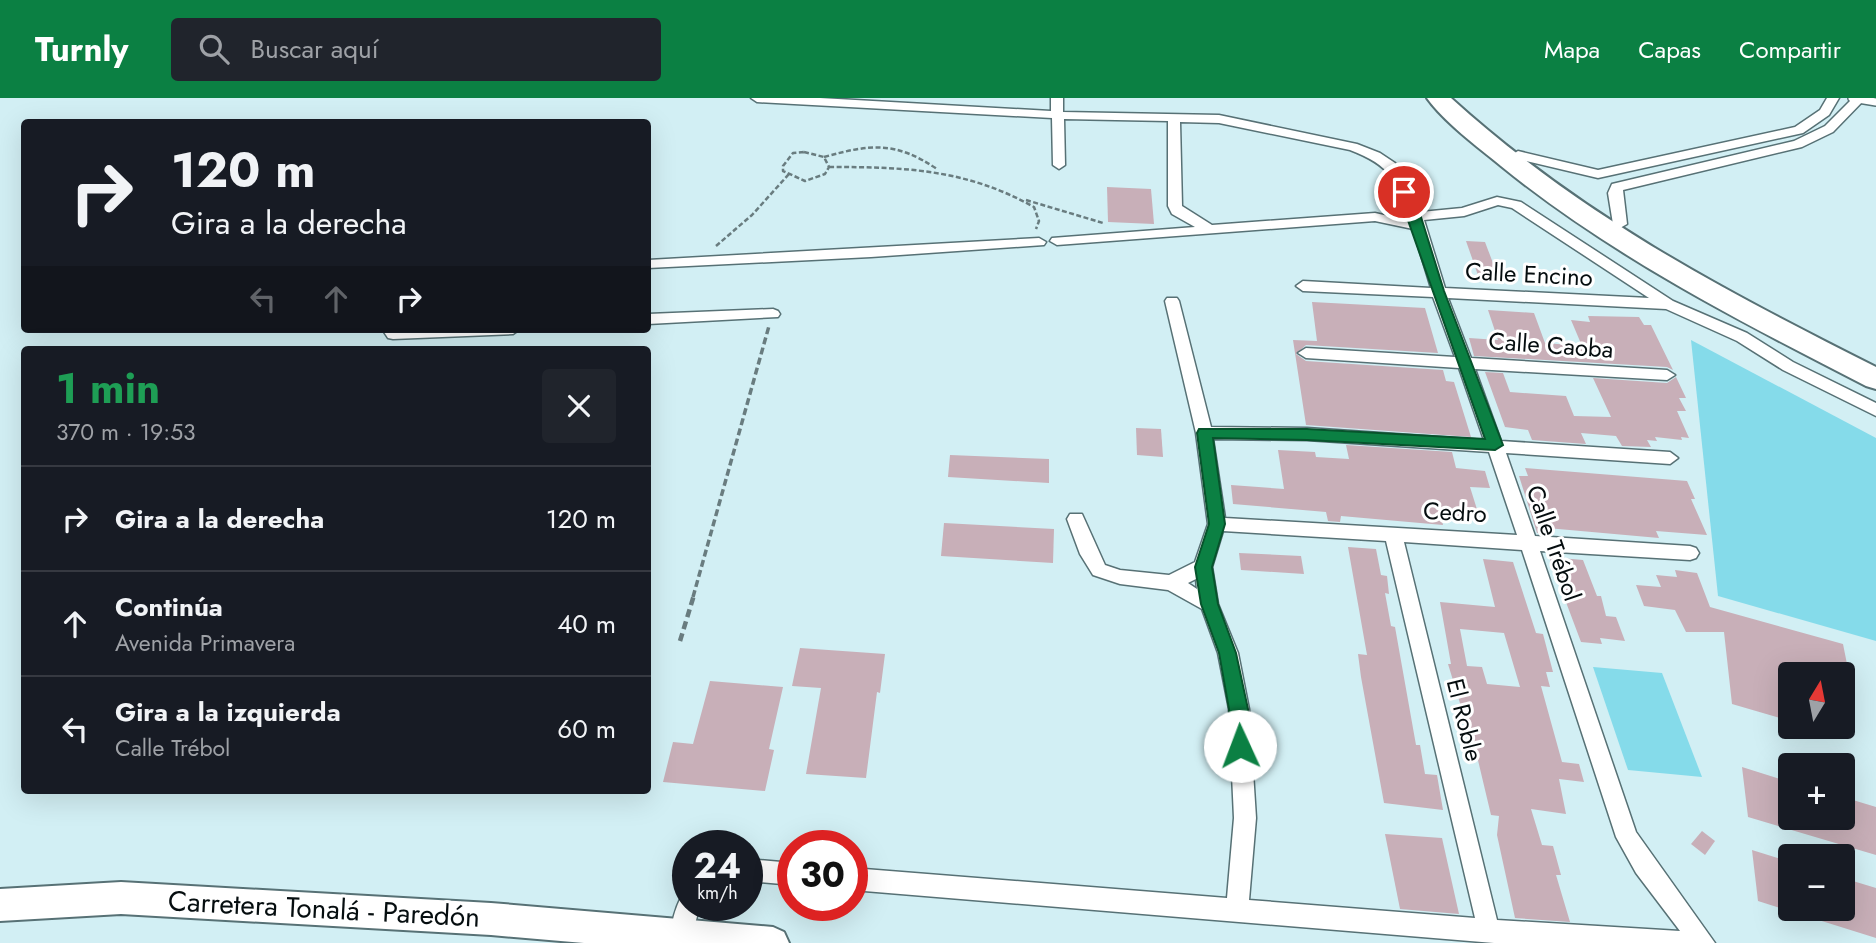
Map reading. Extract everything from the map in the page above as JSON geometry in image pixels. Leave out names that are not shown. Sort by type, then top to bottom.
[{"type":"highway","points":[[1438,98],[1504,158],[1584,217],[1722,300],[1876,379]]},
{"type":"highway","points":[[1457,98],[1518,155],[1620,224],[1768,310],[1876,365]]},
{"type":"main road","name":"Carretera Tonalá - Paredón","points":[[0,905],[121,898],[491,919],[672,920]]},
{"type":"main road","name":"Carretera Tonalá - Paredón","points":[[689,921],[774,943]]},
{"type":"street","points":[[757,98],[1174,119],[1175,206],[1177,211],[1209,229]]},
{"type":"street","points":[[1057,98],[1059,165]]},
{"type":"street","points":[[1598,174],[1798,130],[1825,112],[1833,98]]},
{"type":"street","points":[[1518,155],[1598,174],[1617,187],[1798,144],[1829,129],[1857,99]]},
{"type":"street","name":"Calle Trébol","points":[[1174,119],[1219,119],[1353,147],[1372,154],[1393,167],[1416,221],[1438,291],[1495,445],[1627,837],[1644,865],[1703,943]]},
{"type":"street","points":[[1617,187],[1615,193],[1620,224]]},
{"type":"street","points":[[1057,241],[1375,217],[1416,221],[1464,212],[1497,201],[1508,202],[1668,304],[1742,337],[1787,366],[1876,410]]},
{"type":"street","points":[[651,264],[1039,242]]},
{"type":"street","name":"Calle Encino","points":[[1303,286],[1668,304]]},
{"type":"street","points":[[1172,301],[1205,433],[1217,524],[1203,567],[1209,604],[1228,653],[1238,709],[1245,818],[1237,909]]},
{"type":"street","points":[[651,318],[774,314]]},
{"type":"street","points":[[392,333],[417,333]]},
{"type":"street","name":"Calle Caoba","points":[[1306,354],[1667,374]]},
{"type":"street","points":[[1205,433],[1307,434],[1670,458]]},
{"type":"street","points":[[1076,519],[1089,554],[1099,570],[1120,577],[1171,583],[1209,604]]},
{"type":"street","name":"Cedro","points":[[1217,524],[1690,552]]},
{"type":"street","name":"El Roble","points":[[1393,534],[1486,918]]},
{"type":"street","points":[[1171,583],[1203,567]]},
{"type":"street","points":[[868,880],[1513,933],[1682,943]]},
{"type":"lane","points":[[1857,99],[1876,102]]},
{"type":"path","points":[[829,167],[825,174],[805,181],[783,172],[783,166],[793,153],[824,157],[871,144],[900,148],[939,170]]},
{"type":"path","points":[[824,157],[829,167]]},
{"type":"path","points":[[829,167],[917,167],[939,170],[1021,198],[1144,233]]},
{"type":"path","points":[[698,261],[752,215],[789,174]]},
{"type":"path","points":[[1021,198],[1034,207],[1039,221],[1035,234],[1057,241]]},
{"type":"path","points":[[681,641],[708,555],[720,494],[751,380],[774,314]]},
{"type":"shaded area","points":[[1691,340],[1876,438],[1876,641],[1718,596]]},
{"type":"shaded area","points":[[1593,667],[1662,673],[1702,777],[1628,770]]},
{"type":"building","points":[[1107,187],[1151,189],[1154,224],[1108,222]]},
{"type":"building","points":[[1466,241],[1485,242],[1499,279],[1479,278]]},
{"type":"building","points":[[1312,302],[1425,308],[1438,353],[1306,345],[1296,354],[1306,361],[1443,370],[1446,381],[1454,382],[1471,437],[1306,425],[1293,340],[1317,341]]},
{"type":"building","points":[[1488,310],[1534,313],[1545,343],[1582,346],[1571,320],[1590,322],[1588,316],[1639,317],[1644,325],[1651,325],[1673,370],[1667,367],[1474,356],[1469,338],[1498,340]]},
{"type":"building","points":[[1485,372],[1503,373],[1510,392],[1566,396],[1574,416],[1611,417],[1593,378],[1667,383],[1676,377],[1686,398],[1679,398],[1686,411],[1677,411],[1689,438],[1681,437],[1682,440],[1655,437],[1657,441],[1647,440],[1651,447],[1622,446],[1616,436],[1581,433],[1586,444],[1532,440],[1528,430],[1505,427]]},
{"type":"building","points":[[1136,428],[1161,429],[1163,457],[1137,455]]},
{"type":"building","points":[[1346,445],[1452,452],[1456,468],[1485,471],[1490,488],[1470,487],[1480,519],[1441,516],[1443,525],[1341,516],[1340,522],[1328,521],[1326,512],[1233,504],[1231,485],[1284,489],[1278,450],[1315,452],[1316,457],[1349,459]]},
{"type":"building","points":[[950,455],[1049,459],[1049,483],[948,477]]},
{"type":"building","points":[[1525,468],[1687,481],[1695,499],[1691,499],[1707,535],[1656,531],[1659,538],[1547,528],[1547,534],[1537,533],[1519,476],[1528,476]]},
{"type":"building","points":[[944,523],[1054,529],[1053,563],[941,556]]},
{"type":"building","points":[[1348,547],[1376,549],[1381,575],[1387,576],[1389,594],[1385,593],[1391,626],[1395,627],[1416,745],[1420,745],[1425,774],[1437,775],[1443,810],[1384,803],[1361,677],[1358,654],[1367,655]]},
{"type":"building","points":[[1239,553],[1301,556],[1304,574],[1241,570]]},
{"type":"building","points":[[1549,557],[1583,560],[1597,596],[1601,596],[1606,616],[1616,617],[1625,641],[1600,638],[1602,644],[1581,642]]},
{"type":"building","points":[[1483,559],[1513,562],[1536,633],[1543,634],[1553,672],[1546,672],[1550,687],[1541,686],[1562,762],[1579,764],[1584,782],[1559,779],[1566,814],[1531,809],[1542,845],[1553,846],[1561,875],[1556,875],[1570,922],[1515,918],[1497,835],[1499,816],[1491,815],[1467,714],[1463,713],[1448,664],[1451,664],[1440,602],[1495,607]],"holes":[[[1460,629],[1504,633],[1520,687],[1487,684],[1482,667],[1467,666]]]},
{"type":"building","points":[[1675,570],[1697,573],[1710,607],[1843,644],[1847,662],[1778,662],[1778,717],[1732,704],[1724,632],[1686,632],[1675,610],[1644,606],[1636,585],[1661,587],[1656,575],[1677,577]]},
{"type":"building","points":[[800,648],[885,654],[880,693],[877,692],[866,778],[806,774],[821,688],[792,686]]},
{"type":"building","points":[[710,681],[783,687],[769,749],[774,750],[765,791],[663,782],[673,742],[693,744]]},
{"type":"building","points":[[1742,767],[1778,778],[1778,826],[1748,817]]},
{"type":"building","points":[[1855,801],[1876,807],[1876,855],[1855,849],[1855,844],[1839,844],[1792,830],[1855,830]]},
{"type":"building","points":[[1702,831],[1715,841],[1705,855],[1691,844]]},
{"type":"building","points":[[1385,834],[1442,838],[1459,914],[1400,909]]},
{"type":"building","points":[[1752,850],[1778,858],[1778,907],[1758,901]]},
{"type":"building","points":[[1855,882],[1876,888],[1876,938],[1822,921],[1855,921]]},
{"type":"route","points":[[1240,746],[1238,709],[1228,653],[1209,604],[1203,567],[1217,524],[1205,433],[1307,434],[1495,445],[1404,192]]}]
